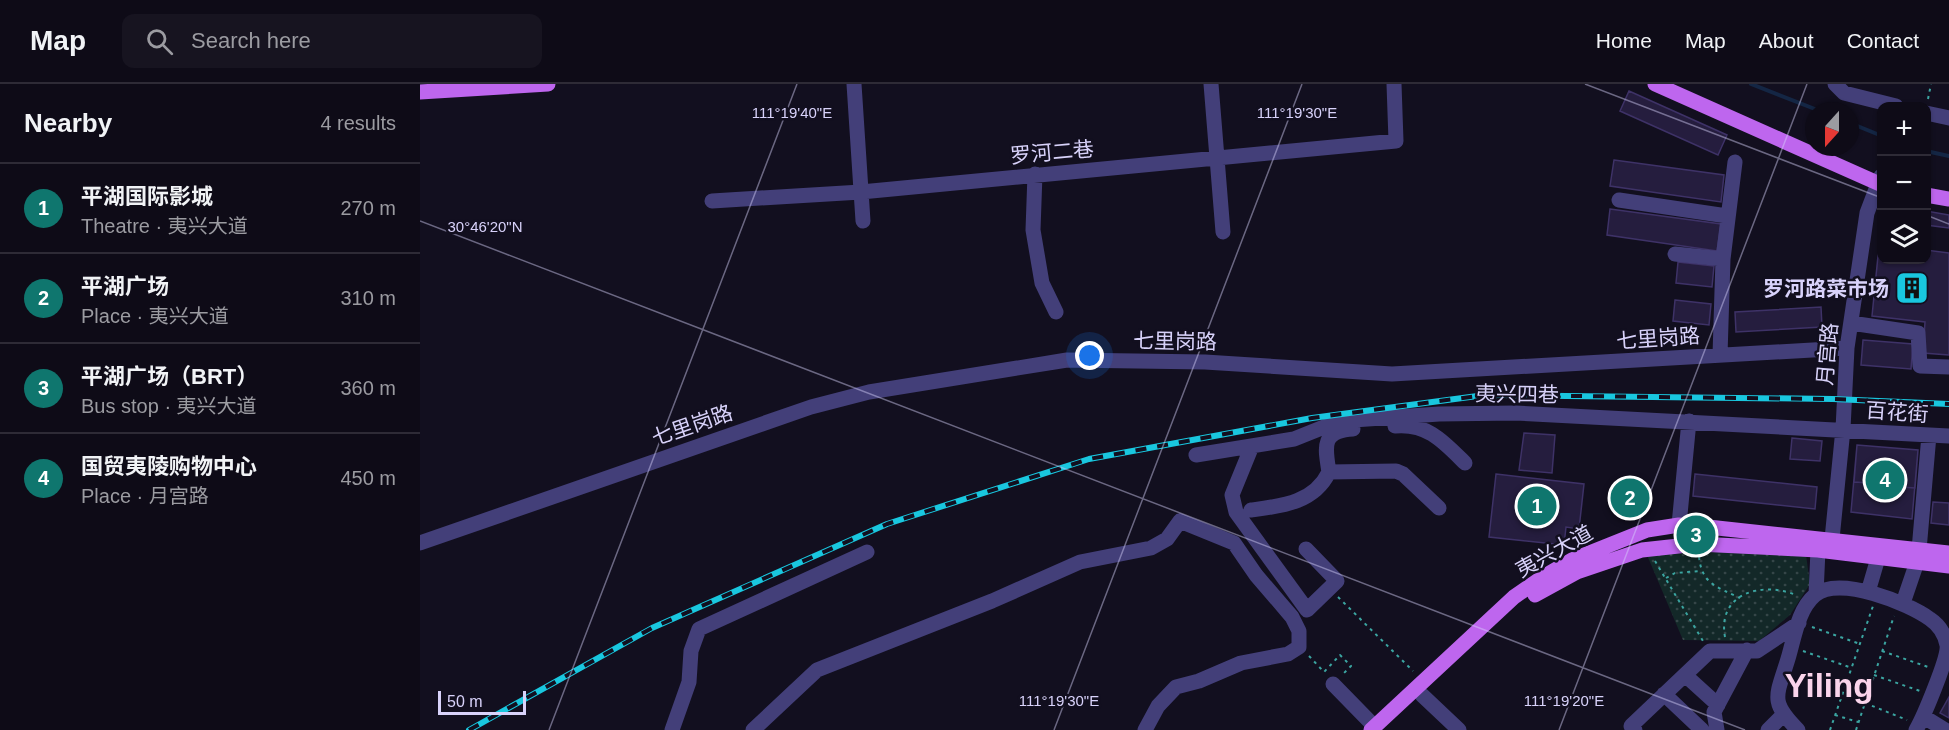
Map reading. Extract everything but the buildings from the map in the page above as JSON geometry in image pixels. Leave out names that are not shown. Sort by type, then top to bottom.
[{"type":"main road","points":[[420,92],[548,84]]},
{"type":"main road","points":[[1655,84],[1877,179]]},
{"type":"main road","points":[[1677,84],[1805,141]]},
{"type":"main road","points":[[1835,156],[1877,179]]},
{"type":"main road","points":[[1931,186],[1949,189]]},
{"type":"main road","points":[[1931,196],[1949,200]]},
{"type":"main road","name":"夷兴大道","points":[[1423,688],[1514,597],[1572,560],[1647,530],[1679,525],[1832,539],[1918,556],[1949,566]]},
{"type":"main road","name":"夷兴大道","points":[[1377,729],[1520,604],[1577,572],[1642,550],[1697,543],[1818,550],[1878,558],[1949,553]]},
{"type":"street","points":[[854,84],[862,221]]},
{"type":"street","points":[[1211,84],[1223,232]]},
{"type":"street","name":"罗河二巷","points":[[712,201],[861,192],[1396,141],[1394,84]]},
{"type":"street","points":[[1835,84],[1844,93],[1880,102]]},
{"type":"street","points":[[1931,114],[1949,118]]},
{"type":"street","points":[[1720,355],[1723,259],[1735,162]]},
{"type":"street","points":[[1035,174],[1033,230],[1042,283],[1056,312]]},
{"type":"street","name":"月宫路","points":[[1832,539],[1843,429],[1847,348],[1867,213],[1877,190]]},
{"type":"street","points":[[1619,200],[1727,216]]},
{"type":"street","points":[[1675,254],[1723,259]]},
{"type":"street","points":[[1851,323],[1918,333],[1920,366],[1949,367]]},
{"type":"street","name":"七里岗路","points":[[420,543],[811,407],[869,392],[1067,360],[1205,362],[1392,374],[1847,348]]},
{"type":"street","name":"夷兴四巷","points":[[1196,455],[1294,439],[1339,421],[1438,414],[1515,413],[1843,429]]},
{"type":"street","points":[[1430,431],[1438,414]]},
{"type":"street","points":[[1679,525],[1689,421]]},
{"type":"street","points":[[1251,510],[1289,505],[1316,491],[1329,472],[1326,444],[1329,438],[1341,430],[1418,426],[1430,431],[1465,463]]},
{"type":"street","name":"百花街","points":[[1843,429],[1949,436]]},
{"type":"street","points":[[1901,603],[1918,556],[1929,435]]},
{"type":"street","points":[[1252,446],[1232,495],[1236,512],[1307,610],[1337,581],[1306,549]]},
{"type":"street","points":[[1329,472],[1396,471],[1403,474],[1438,508]]},
{"type":"street","points":[[753,730],[817,670],[992,601],[1080,562],[1151,548],[1167,539],[1180,521],[1234,543],[1256,575],[1292,617],[1299,631],[1299,647],[1288,654],[1241,663],[1199,681],[1176,687],[1158,706],[1145,730]]},
{"type":"street","points":[[1813,597],[1818,550]]},
{"type":"street","points":[[672,730],[689,682],[691,651],[699,629],[867,552]]},
{"type":"street","points":[[1873,593],[1878,558]]},
{"type":"street","points":[[1798,730],[1783,715],[1776,697],[1804,607],[1813,597],[1834,589],[1873,593],[1901,603],[1932,620],[1942,632],[1948,648],[1920,724],[1946,730]]},
{"type":"street","points":[[1635,730],[1631,726],[1710,651],[1727,649],[1756,651],[1799,623]]},
{"type":"street","points":[[1718,730],[1714,712],[1747,650]]},
{"type":"street","points":[[1685,675],[1718,705]]},
{"type":"street","points":[[1333,684],[1377,729]]},
{"type":"street","points":[[1423,688],[1459,730]]},
{"type":"street","points":[[1664,694],[1702,730]]},
{"type":"street","points":[[1768,730],[1783,715]]},
{"type":"path","points":[[1927,102],[1931,84]]},
{"type":"path","points":[[1697,543],[1700,571],[1709,583],[1740,598]]},
{"type":"path","points":[[1652,558],[1710,651]]},
{"type":"path","points":[[1666,578],[1675,573],[1700,571]]},
{"type":"path","points":[[1328,588],[1423,688]]},
{"type":"path","points":[[1727,649],[1722,622],[1729,608],[1740,598],[1758,588],[1783,590],[1813,597]]},
{"type":"path","points":[[1830,730],[1860,644],[1873,593]]},
{"type":"path","points":[[1856,730],[1882,651],[1901,603]]},
{"type":"path","points":[[1799,623],[1860,644]]},
{"type":"path","points":[[1299,647],[1324,672],[1340,655],[1351,666],[1333,684]]},
{"type":"path","points":[[1792,647],[1852,668]]},
{"type":"path","points":[[1882,651],[1940,671]]},
{"type":"path","points":[[1874,675],[1931,695]]},
{"type":"path","points":[[1783,676],[1842,696]]},
{"type":"path","points":[[1865,703],[1920,724]]},
{"type":"path","points":[[1835,715],[1858,722]]},
{"type":"green space","points":[[1704,550],[1806,555],[1810,584],[1790,615],[1759,641],[1683,640],[1647,555]]},
{"type":"waterway","points":[[1751,84],[1805,105]]},
{"type":"waterway","points":[[1859,127],[1877,134]]},
{"type":"waterway","points":[[1931,152],[1949,156]]},
{"type":"railway","points":[[469,730],[652,628],[887,524],[1089,459],[1312,418],[1485,395],[1833,399],[1949,404]]},
{"type":"place","name":"罗河路菜市场","points":[[1912,288]]},
{"type":"place","name":"国贸夷陵购物中心","points":[[1885,480]]},
{"type":"place","name":"平湖广场","points":[[1630,498]]},
{"type":"place","name":"平湖国际影城","points":[[1537,506]]},
{"type":"place","name":"平湖广场（BRT）","points":[[1696,535]]},
{"type":"district","name":"Yiling","points":[[1829,685]]}]
